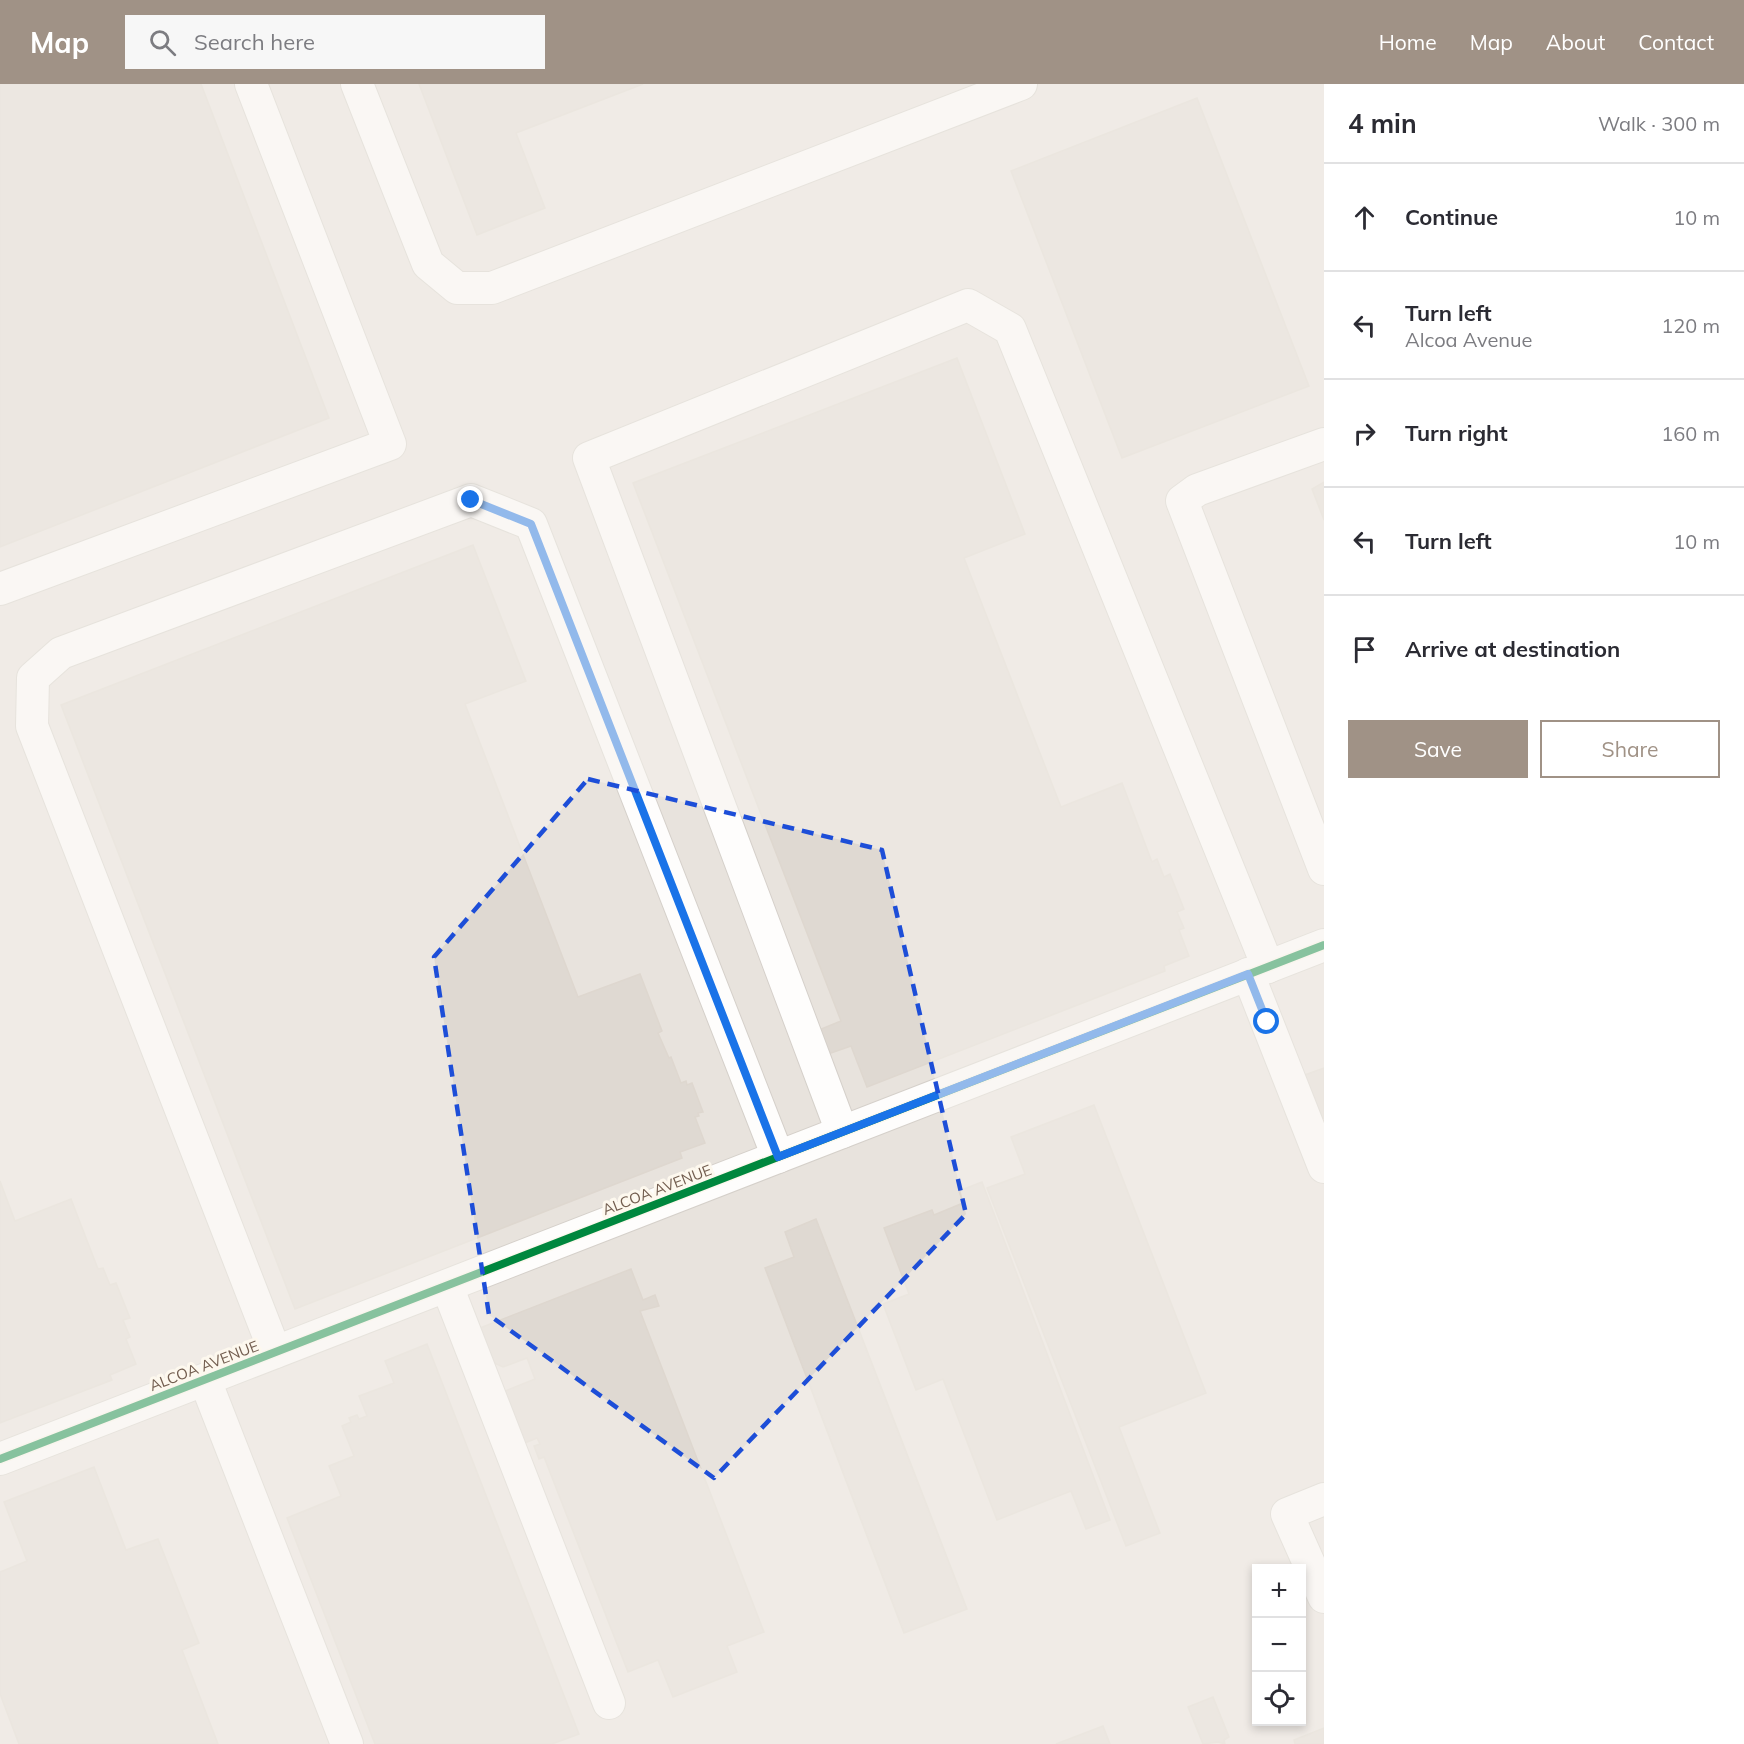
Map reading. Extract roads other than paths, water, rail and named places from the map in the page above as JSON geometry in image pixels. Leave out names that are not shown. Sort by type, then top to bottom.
[{"type":"street","points":[[0,589],[390,444],[251,84]]},
{"type":"street","points":[[357,84],[428,264],[458,288],[492,288],[1021,84]]},
{"type":"street","points":[[842,1132],[589,458],[968,305],[1010,329],[1258,970],[1324,1167]]},
{"type":"street","points":[[1324,444],[1197,490],[1182,501],[1324,869]]},
{"type":"street","points":[[275,1352],[32,726],[33,678],[61,653],[471,500],[531,524],[778,1157]]},
{"type":"street","name":"ALCOA AVENUE","points":[[0,1459],[1324,945]]},
{"type":"street","points":[[447,1286],[609,1702]]},
{"type":"street","points":[[205,1380],[347,1744]]},
{"type":"street","points":[[1324,1499],[1287,1514],[1324,1597]]}]
